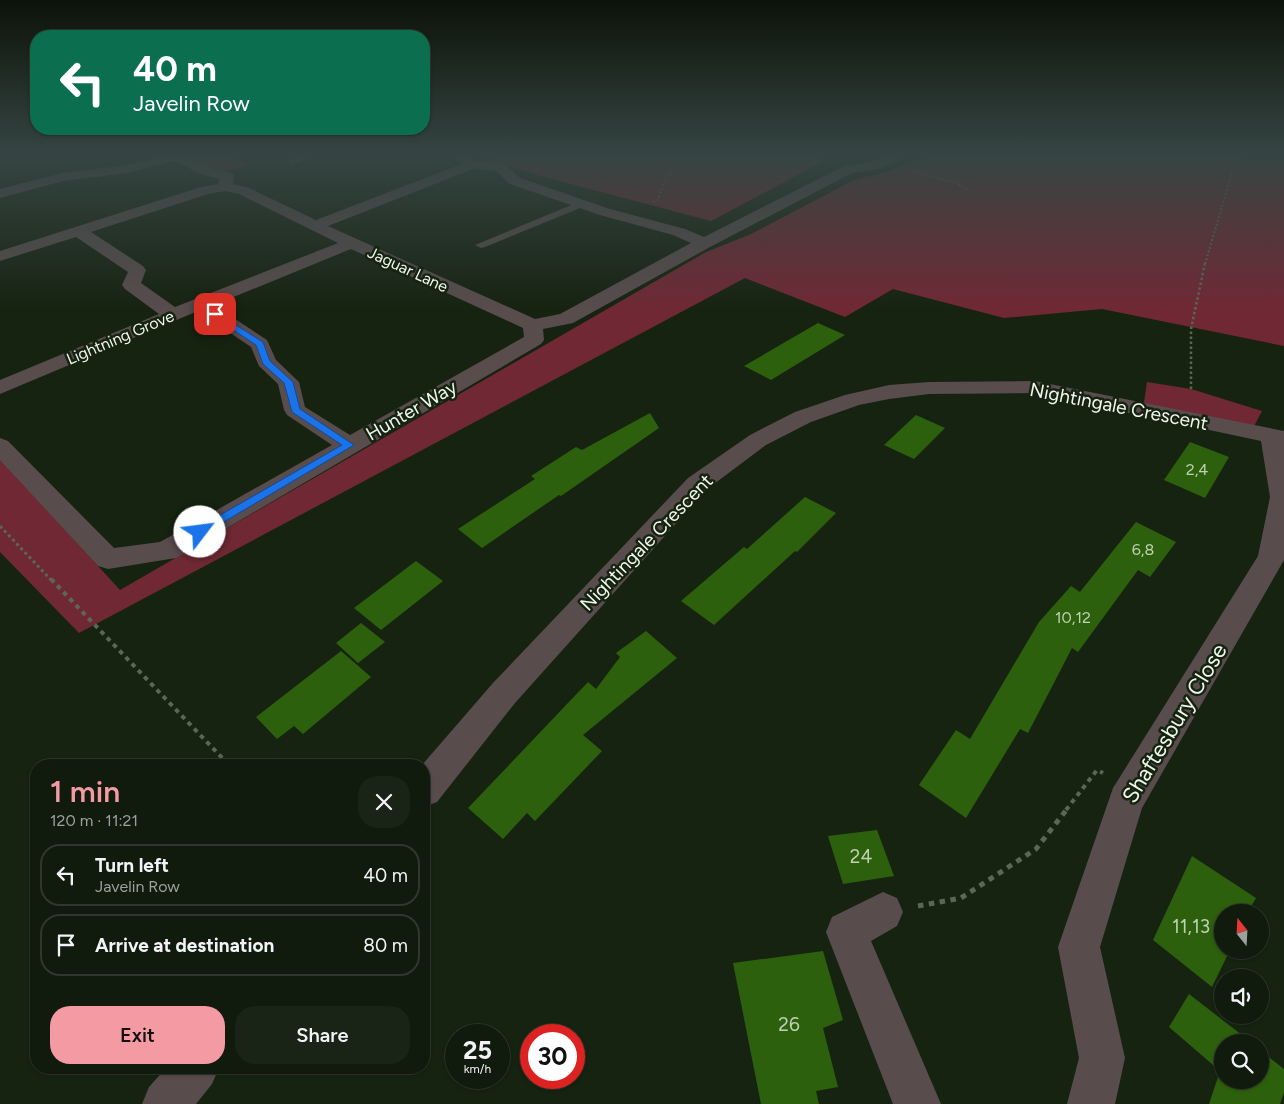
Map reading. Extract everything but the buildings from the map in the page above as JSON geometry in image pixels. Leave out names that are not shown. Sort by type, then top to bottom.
[{"type":"street","name":"Jaguar Lane","points":[[0,256],[151,208]]},
{"type":"street","name":"Jaguar Lane","points":[[279,208],[352,243],[533,325]]},
{"type":"street","points":[[316,225],[361,208]]},
{"type":"street","points":[[592,208],[678,232],[704,243]]},
{"type":"street","points":[[533,325],[566,319],[704,243],[774,208]]},
{"type":"street","points":[[78,231],[137,270],[131,285],[173,315]]},
{"type":"street","name":"Lightning Grove","points":[[0,388],[87,349],[352,243]]},
{"type":"street","points":[[200,304],[260,344],[266,362],[288,382],[296,410],[349,445]]},
{"type":"street","name":"Hunter Way","points":[[0,446],[108,559],[166,551],[534,340],[533,325]]},
{"type":"street","name":"Nightingale Crescent","points":[[430,783],[504,693],[697,484],[758,440],[803,417],[853,400],[889,392],[938,388],[1035,387],[1278,437]]},
{"type":"street","name":"Shaftesbury Close","points":[[1091,1104],[1102,1058],[1079,947],[1126,801],[1272,557],[1283,497],[1278,437]]},
{"type":"street","points":[[883,912],[847,932],[917,1104]]},
{"type":"street","points":[[166,1104],[191,1074]]},
{"type":"lane","points":[[481,245],[572,208]]},
{"type":"path","points":[[605,212],[625,208]]},
{"type":"path","points":[[1191,388],[1191,329],[1205,263],[1221,208]]},
{"type":"path","points":[[0,526],[223,759]]},
{"type":"path","points":[[883,912],[961,898],[1027,855],[1036,849],[1097,770],[1134,789]]},
{"type":"shaded area","points":[[660,208],[736,208],[711,221]]},
{"type":"shaded area","points":[[802,208],[1284,208],[1284,346],[1102,309],[1004,318],[893,289],[845,317],[745,278],[79,633],[0,552],[0,459],[120,590],[706,252],[751,234]]},
{"type":"shaded area","points":[[1147,382],[1191,389],[1262,411],[1251,432],[1143,409]]},
{"type":"route","points":[[200,532],[349,445],[296,410],[288,382],[266,362],[260,344],[215,314]]}]
